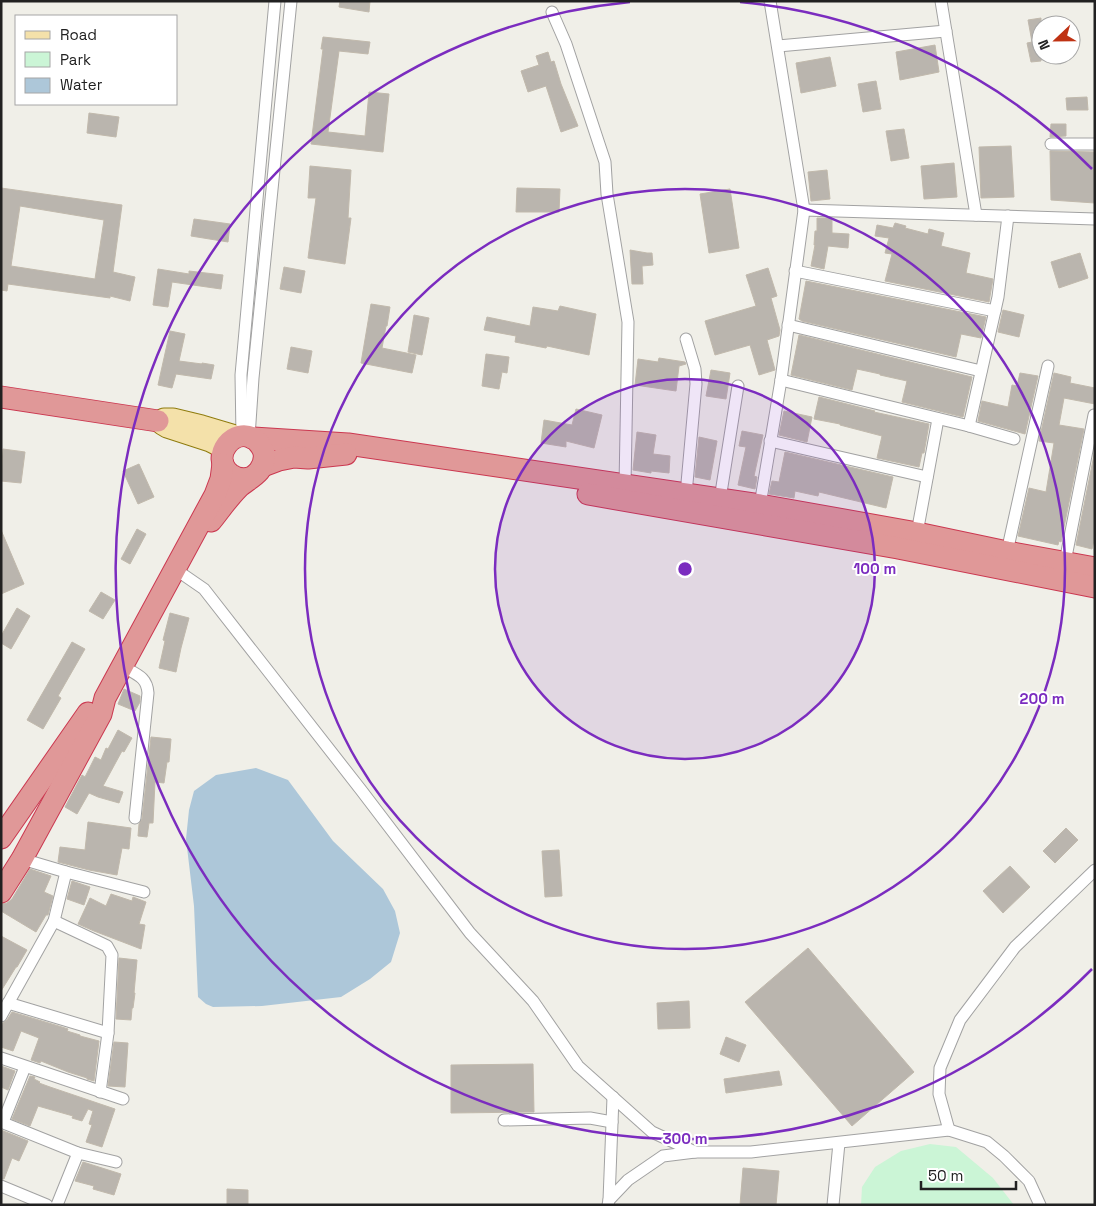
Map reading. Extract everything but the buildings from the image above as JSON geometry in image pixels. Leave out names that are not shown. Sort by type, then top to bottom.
[{"type":"highway","points":[[1,397],[158,421]]},
{"type":"highway","points":[[178,564],[238,488],[257,471],[264,460],[262,447],[258,442],[238,443]]},
{"type":"highway","points":[[238,443],[227,471],[233,476],[240,478],[248,478],[257,471],[280,460],[350,453],[869,543],[1095,587]]},
{"type":"highway","points":[[238,443],[348,444],[760,505],[1095,568]]},
{"type":"highway","points":[[1,892],[22,859],[101,714],[105,698],[215,495],[238,443]]},
{"type":"highway","points":[[1,838],[88,713],[105,698]]},
{"type":"main road","points":[[158,421],[167,428],[210,442],[238,443]]},
{"type":"street","points":[[238,443],[241,375],[275,1]]},
{"type":"street","points":[[238,443],[252,378],[290,1]]},
{"type":"street","points":[[760,505],[781,380],[804,210],[770,1]]},
{"type":"street","points":[[941,1],[976,215]]},
{"type":"street","points":[[552,12],[566,44],[605,162],[607,194],[628,322],[625,485]]},
{"type":"street","points":[[778,46],[946,30]]},
{"type":"street","points":[[1051,144],[1095,144]]},
{"type":"street","points":[[804,210],[1095,219]]},
{"type":"street","points":[[969,426],[998,297],[1008,216]]},
{"type":"street","points":[[795,271],[995,311]]},
{"type":"street","points":[[788,325],[981,371]]},
{"type":"street","points":[[686,339],[695,369],[696,384],[686,494]]},
{"type":"street","points":[[1007,552],[1048,366]]},
{"type":"street","points":[[781,380],[1014,438]]},
{"type":"street","points":[[720,499],[738,386]]},
{"type":"street","points":[[1065,562],[1094,415]]},
{"type":"street","points":[[917,533],[938,418]]},
{"type":"street","points":[[770,441],[927,478]]},
{"type":"street","points":[[178,564],[204,589],[470,933],[533,1001],[578,1066],[652,1132],[695,1152]]},
{"type":"street","points":[[122,666],[145,679],[148,687],[135,818]]},
{"type":"street","points":[[22,859],[144,892]]},
{"type":"street","points":[[950,1130],[939,1094],[940,1068],[960,1020],[1015,947],[1095,870]]},
{"type":"street","points":[[1,1016],[54,921],[66,872]]},
{"type":"street","points":[[54,921],[108,946],[112,955],[108,1033],[100,1092]]},
{"type":"street","points":[[8,1003],[108,1033]]},
{"type":"street","points":[[1,1058],[123,1099]]},
{"type":"street","points":[[25,1067],[2,1122],[78,1153],[116,1162]]},
{"type":"street","points":[[608,1203],[613,1097]]},
{"type":"street","points":[[504,1120],[590,1118],[612,1122]]},
{"type":"street","points":[[608,1203],[628,1180],[663,1156],[695,1152],[751,1152],[950,1130],[987,1142],[998,1151],[1029,1181],[1040,1205]]},
{"type":"street","points":[[832,1205],[839,1143]]},
{"type":"street","points":[[57,1205],[78,1153]]},
{"type":"street","points":[[1,1186],[47,1205]]},
{"type":"green space","points":[[930,1144],[956,1147],[993,1178],[1014,1205],[861,1205],[862,1187],[875,1167],[901,1151]]},
{"type":"water","points":[[256,768],[288,780],[333,841],[383,889],[395,911],[400,933],[391,962],[370,979],[341,997],[262,1006],[213,1007],[198,997],[194,906],[186,839],[189,810],[194,791],[216,775]]}]
